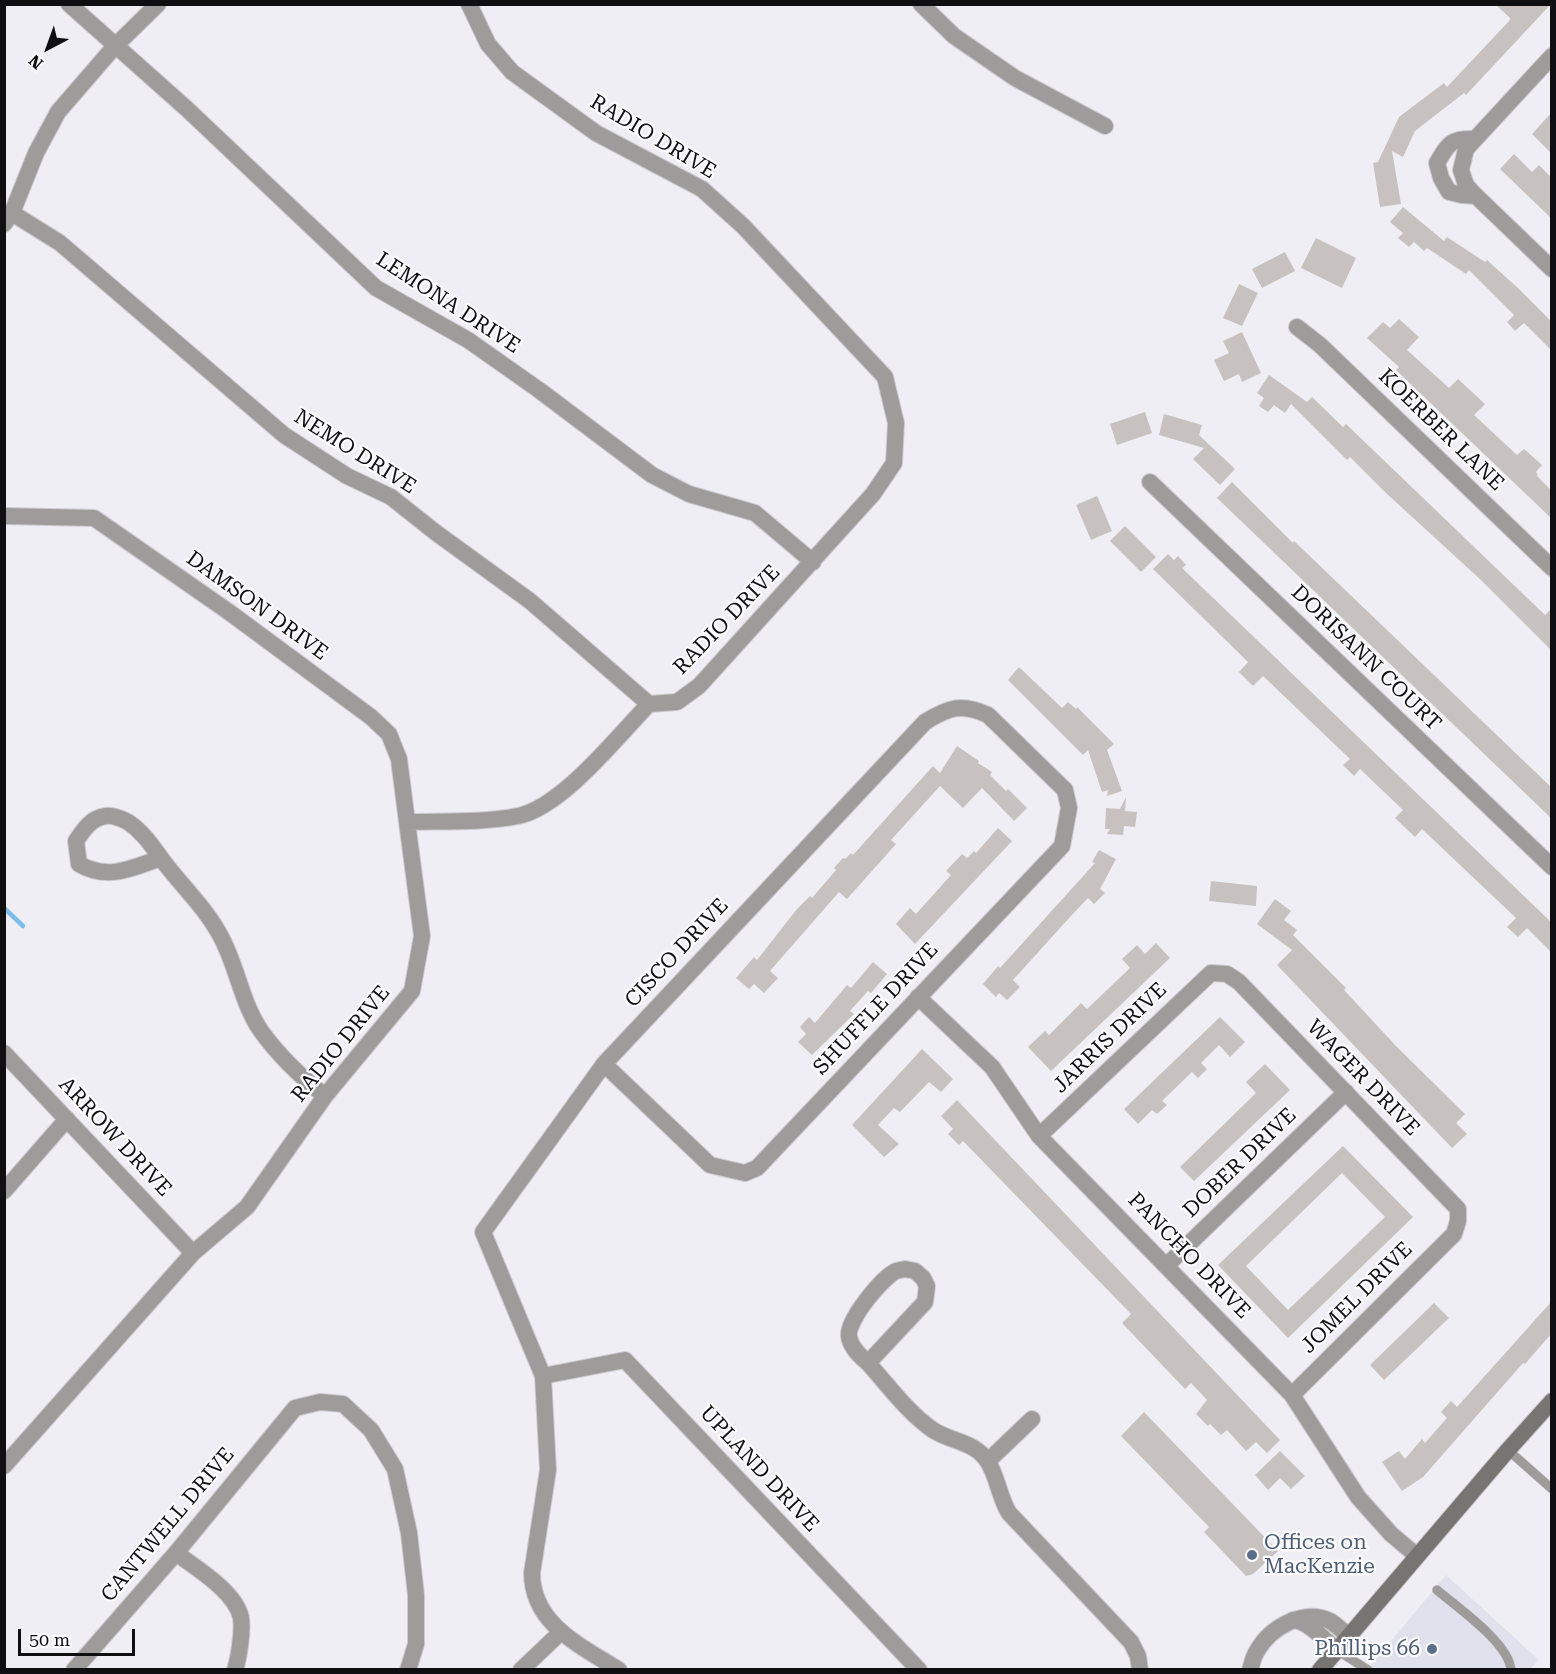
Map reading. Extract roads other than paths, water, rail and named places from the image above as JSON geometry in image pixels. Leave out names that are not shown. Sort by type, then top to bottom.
[{"type":"main road","points":[[1320,1670],[1551,1401]]},
{"type":"street","name":"LEMONA DRIVE","points":[[69,4],[187,109],[375,288],[468,340],[652,475],[689,494],[755,513],[813,562]]},
{"type":"street","points":[[8,219],[36,153],[57,112],[115,46],[158,4]]},
{"type":"street","name":"RADIO DRIVE","points":[[469,4],[488,44],[512,72],[596,133],[702,189],[744,226],[885,377],[896,423],[894,463],[873,494],[699,686],[677,702],[649,704]]},
{"type":"street","points":[[921,4],[954,36],[1015,78],[1105,126]]},
{"type":"street","points":[[1551,56],[1466,149],[1461,170],[1466,186],[1475,196],[1551,269]]},
{"type":"street","points":[[1475,139],[1458,139],[1445,149],[1437,163],[1441,178],[1449,192],[1475,196]]},
{"type":"street","name":"NEMO DRIVE","points":[[8,219],[60,243],[284,435],[347,476],[391,497],[530,601],[649,704]]},
{"type":"street","name":"KOERBER LANE","points":[[1297,327],[1320,345],[1551,568]]},
{"type":"street","name":"DORISANN COURT","points":[[1150,483],[1551,867]]},
{"type":"street","name":"DAMSON DRIVE","points":[[4,516],[94,518],[229,612],[371,717],[389,734],[399,759],[407,822]]},
{"type":"street","points":[[407,822],[479,820],[520,816],[545,804],[564,793],[649,704]]},
{"type":"street","name":"CISCO DRIVE","points":[[543,1376],[483,1232],[604,1064],[925,722],[943,710],[961,707],[988,716],[1065,790],[1069,808],[1062,846]]},
{"type":"street","points":[[161,858],[115,873],[91,871],[79,864],[76,841],[88,823],[108,815],[127,822],[149,841],[210,917],[221,935],[251,1012],[261,1030],[289,1065],[325,1096]]},
{"type":"street","name":"RADIO DRIVE","points":[[4,1466],[193,1253],[247,1207],[325,1096],[412,991],[422,936],[407,822]]},
{"type":"street","name":"SHUFFLE DRIVE","points":[[604,1064],[710,1165],[745,1173],[757,1167],[1062,846]]},
{"type":"street","name":"WAGER DRIVE","points":[[1211,973],[1227,974],[1239,982],[1458,1209],[1458,1221],[1454,1234]]},
{"type":"street","name":"JARRIS DRIVE","points":[[1040,1136],[1211,973]]},
{"type":"street","name":"PANCHO DRIVE","points":[[918,997],[992,1067],[1040,1136],[1292,1395],[1358,1497],[1390,1534],[1417,1556]]},
{"type":"street","name":"ARROW DRIVE","points":[[4,1053],[193,1253]]},
{"type":"street","name":"DOBER DRIVE","points":[[1167,1265],[1346,1092]]},
{"type":"street","points":[[4,1191],[67,1119]]},
{"type":"street","name":"JOMEL DRIVE","points":[[1292,1395],[1454,1234]]},
{"type":"street","points":[[867,1364],[925,1302],[927,1286],[923,1278],[915,1271],[905,1269],[896,1271],[859,1309],[849,1330],[849,1338],[854,1348],[867,1364],[920,1419],[945,1436],[968,1444],[988,1461],[1003,1503],[1009,1513],[1131,1642],[1138,1656],[1140,1670]]},
{"type":"street","name":"UPLAND DRIVE","points":[[543,1376],[625,1359],[919,1670]]},
{"type":"street","points":[[543,1376],[548,1470],[532,1573],[535,1598],[545,1617],[561,1632],[620,1670]]},
{"type":"street","name":"CANTWELL DRIVE","points":[[74,1670],[176,1553],[296,1408],[320,1402],[343,1404],[371,1430],[395,1469],[409,1533],[415,1586],[416,1644],[408,1670]]},
{"type":"street","points":[[988,1461],[1032,1419]]},
{"type":"street","points":[[176,1553],[218,1583],[231,1598],[241,1617],[238,1661],[235,1670]]},
{"type":"street","points":[[1250,1670],[1255,1653],[1285,1623],[1293,1620],[1308,1617],[1330,1621],[1349,1636]]},
{"type":"street","points":[[1293,1620],[1307,1626],[1337,1650]]},
{"type":"street","points":[[520,1670],[561,1632]]},
{"type":"lane","points":[[1508,1450],[1551,1489]]},
{"type":"lane","points":[[1437,1590],[1476,1623],[1507,1654],[1511,1670]]},
{"type":"lane","points":[[1337,1650],[1368,1670]]},
{"type":"waterway","points":[[4,908],[23,926]]},
{"type":"place","name":"Offices on MacKenzie","points":[[1252,1555]]},
{"type":"place","name":"Phillips 66","points":[[1432,1649]]}]
